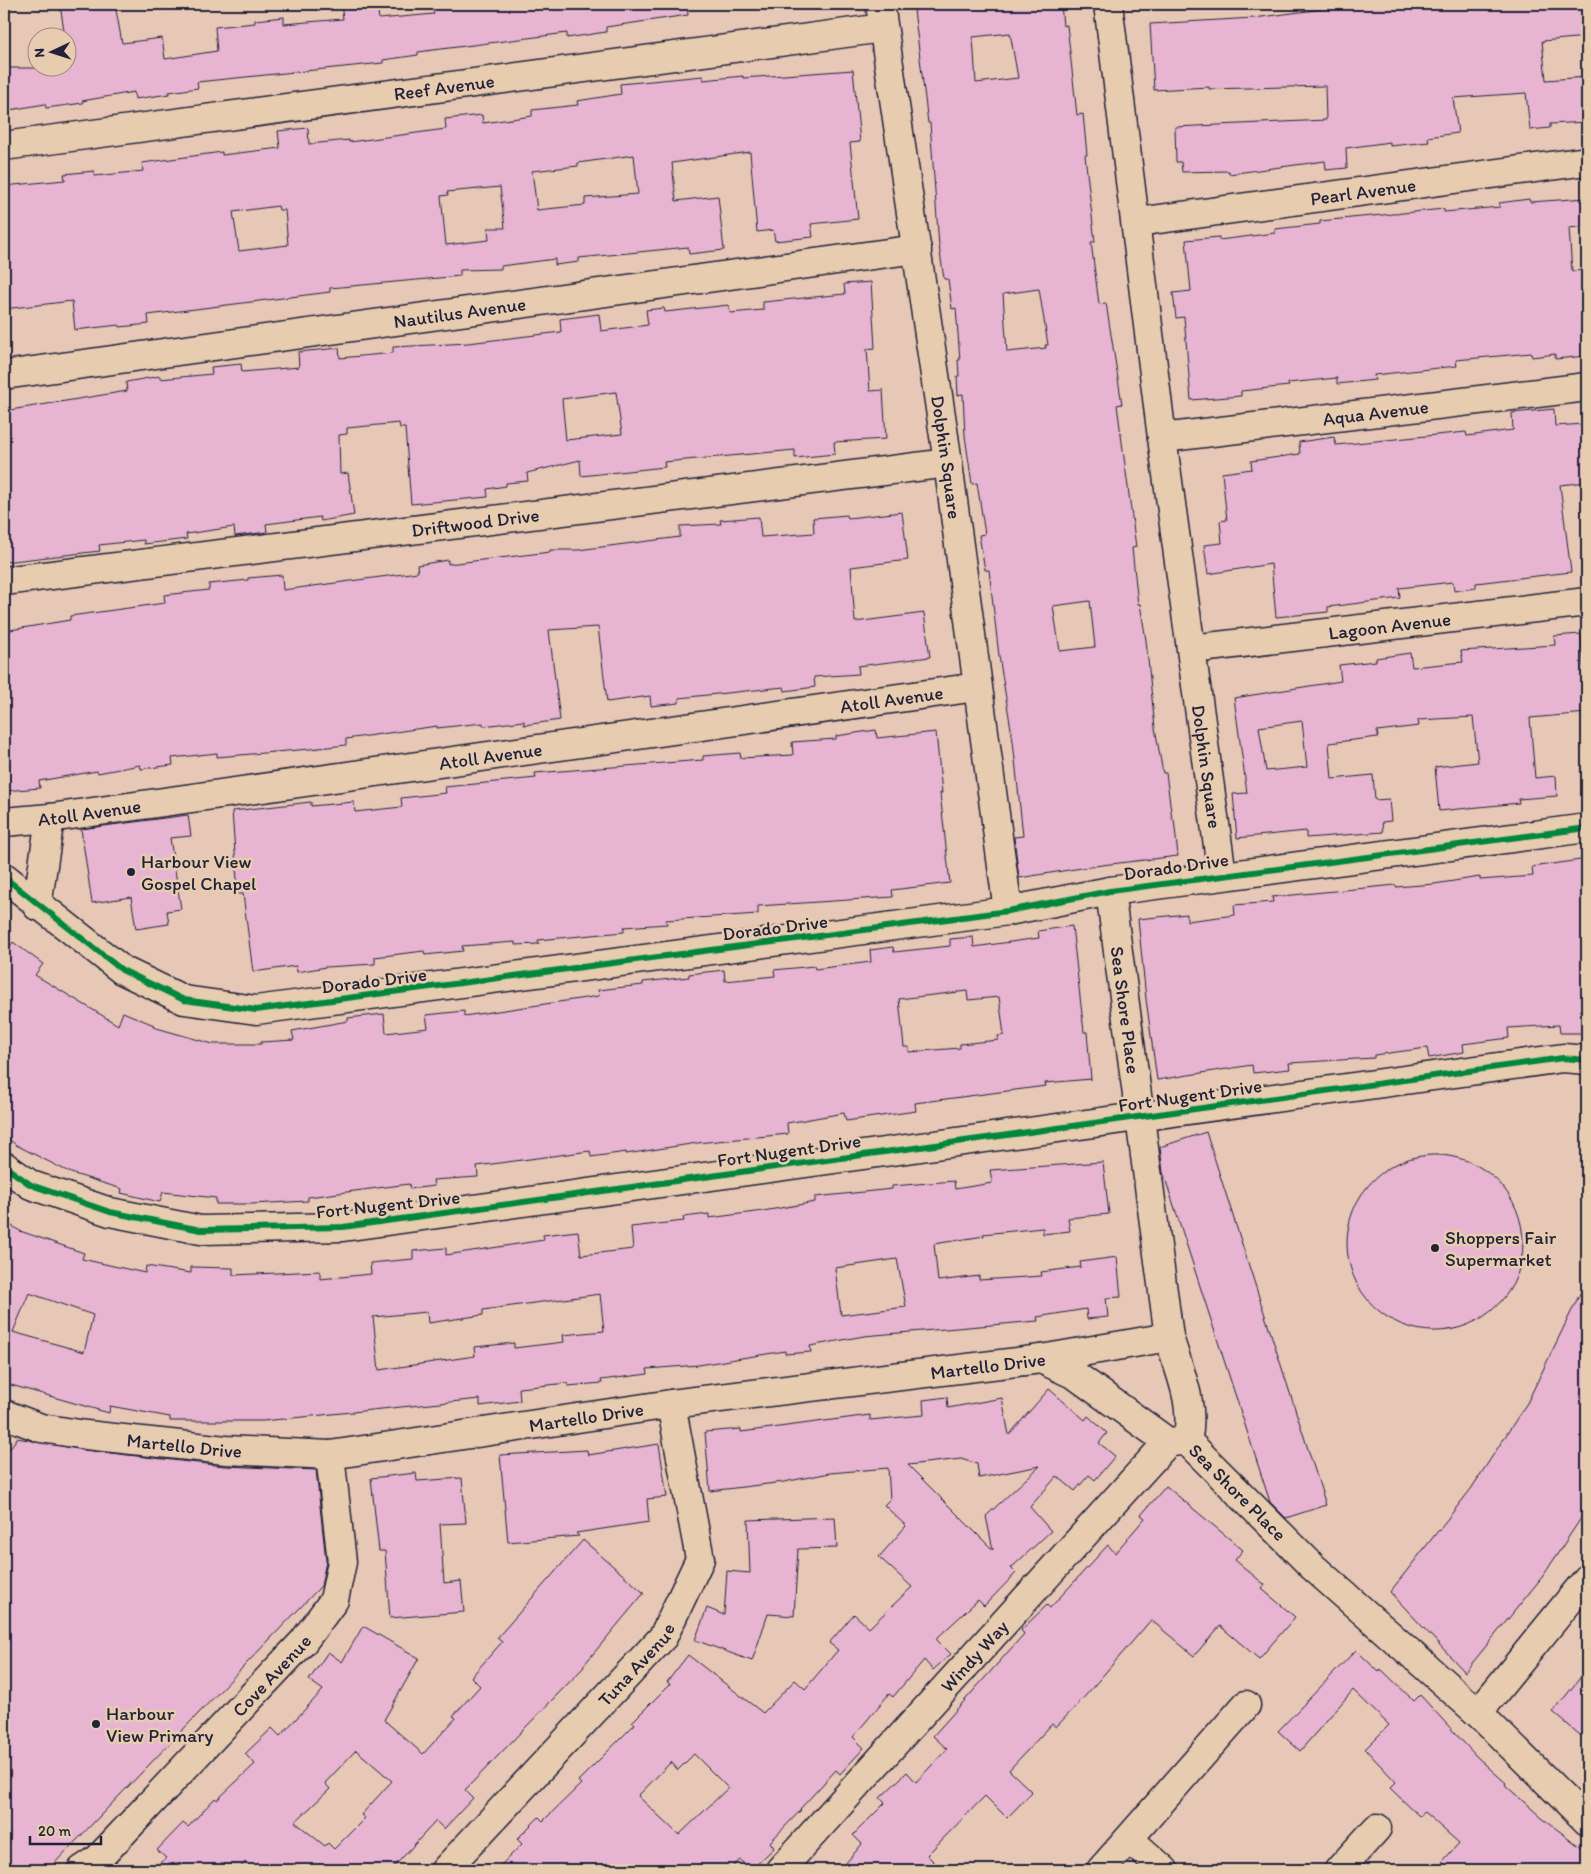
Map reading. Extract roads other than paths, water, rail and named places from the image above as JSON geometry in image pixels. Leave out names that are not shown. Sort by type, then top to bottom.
[{"type":"street","name":"Dolphin Square","points":[[1108,4],[1137,222],[1162,438],[1222,875]]},
{"type":"street","name":"Dolphin Square","points":[[881,16],[948,463],[1008,911]]},
{"type":"street","name":"Reef Avenue","points":[[4,146],[881,16]]},
{"type":"street","name":"Pearl Avenue","points":[[1137,222],[1587,161]]},
{"type":"street","name":"Nautilus Avenue","points":[[4,375],[916,250]]},
{"type":"street","name":"Aqua Avenue","points":[[1162,438],[1587,387]]},
{"type":"street","name":"Driftwood Drive","points":[[4,581],[948,463]]},
{"type":"street","name":"Lagoon Avenue","points":[[1192,649],[1587,602]]},
{"type":"street","name":"Atoll Avenue","points":[[4,822],[50,818],[977,687]]},
{"type":"street","points":[[37,906],[50,818]]},
{"type":"street","name":"Dorado Drive","points":[[4,877],[37,906],[122,970],[184,1000],[256,1010],[1008,911],[1110,890],[1587,828]]},
{"type":"street","name":"Sea Shore Place","points":[[1110,890],[1168,1337],[1190,1405],[1191,1424],[1177,1441],[1313,1567],[1478,1713],[1587,1821]]},
{"type":"street","name":"Fort Nugent Drive","points":[[4,1166],[32,1185],[110,1212],[201,1230],[343,1227],[1563,1058],[1587,1060]]},
{"type":"street","name":"Martello Drive","points":[[4,1414],[41,1428],[86,1435],[226,1450],[330,1455],[671,1404],[1041,1359],[1168,1337]]},
{"type":"street","points":[[1041,1359],[1075,1375],[1177,1441]]},
{"type":"street","name":"Tuna Avenue","points":[[445,1870],[663,1636],[667,1628],[700,1559],[671,1404]]},
{"type":"street","name":"Windy Way","points":[[780,1870],[1177,1441]]},
{"type":"street","name":"Cove Avenue","points":[[82,1870],[97,1860],[303,1642],[334,1600],[342,1562],[330,1455]]},
{"type":"street","points":[[1478,1713],[1587,1578]]},
{"type":"street","points":[[1100,1870],[1246,1705]]},
{"type":"street","points":[[1339,1870],[1377,1828]]},
{"type":"street","points":[[1129,1839],[1164,1870]]},
{"type":"place","name":"Harbour View Gospel Chapel","points":[[131,872]]},
{"type":"place","name":"Shoppers Fair Supermarket","points":[[1435,1248]]},
{"type":"place","name":"Harbour View Primary","points":[[96,1724]]}]
